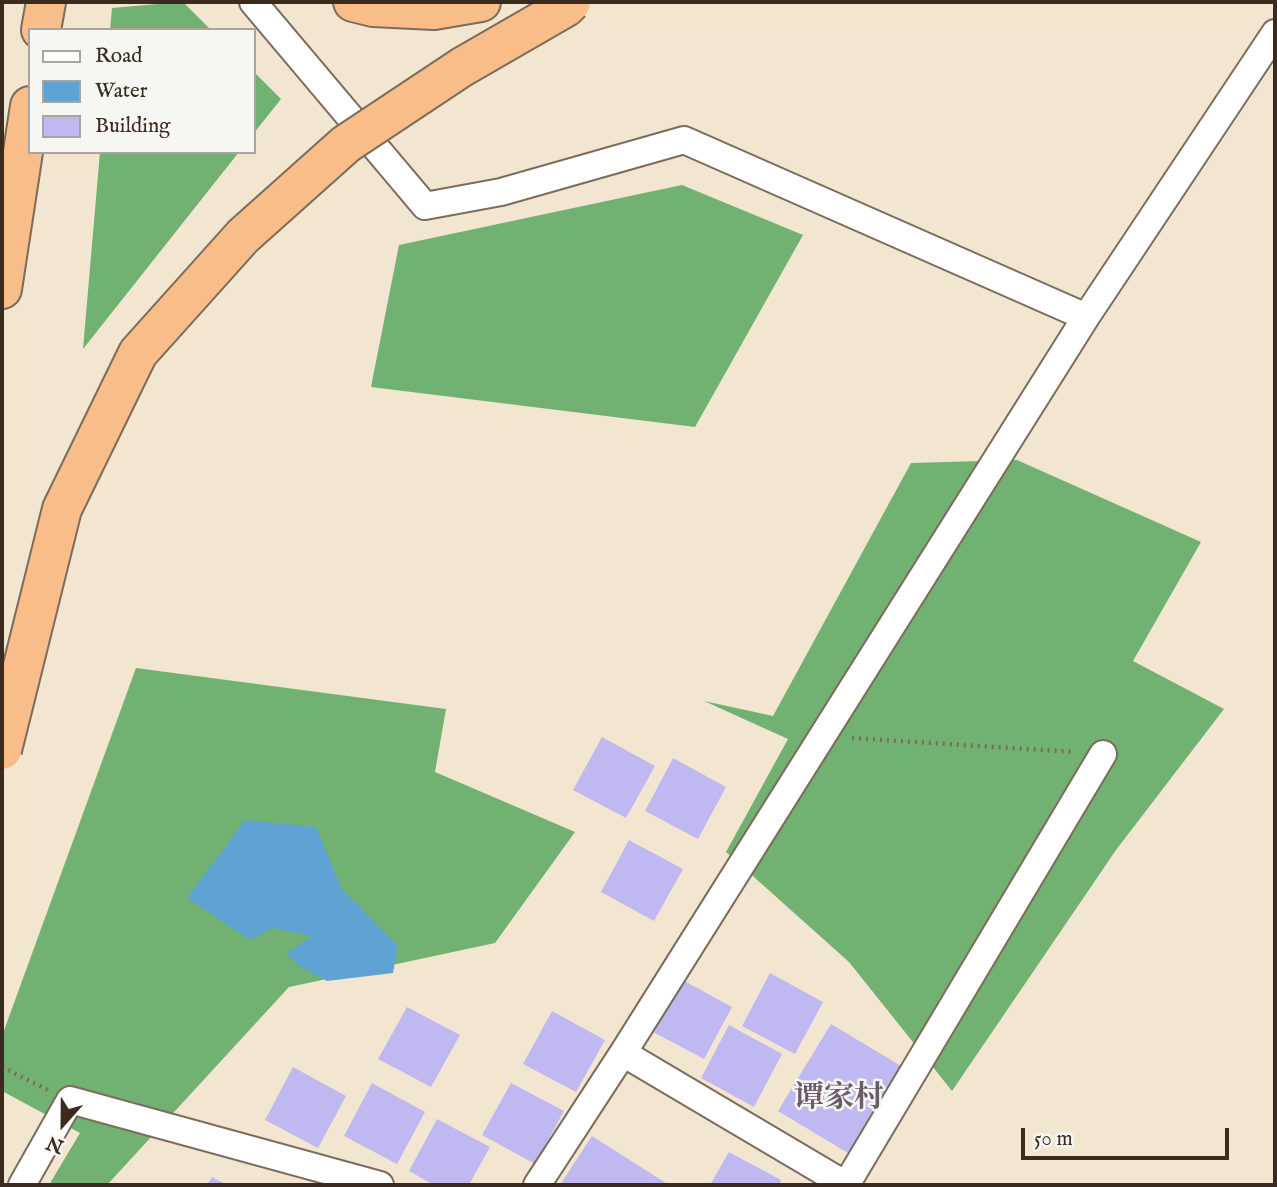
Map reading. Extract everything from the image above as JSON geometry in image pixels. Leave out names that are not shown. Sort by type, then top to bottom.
[{"type":"highway","points":[[41,28],[46,2]]},
{"type":"highway","points":[[353,2],[434,10],[481,2]]},
{"type":"highway","points":[[2,750],[62,509],[138,353],[243,236],[346,145],[462,67],[571,2]]},
{"type":"highway","points":[[2,289],[28,119]]},
{"type":"street","points":[[253,2],[425,206],[501,192],[684,140],[1086,317]]},
{"type":"street","points":[[537,1185],[624,1053],[1086,317],[1275,33]]},
{"type":"street","points":[[624,1053],[846,1185],[1103,754]]},
{"type":"street","points":[[22,1185],[70,1100],[380,1185]]},
{"type":"path","points":[[822,736],[1103,754]]},
{"type":"path","points":[[2,1067],[70,1100]]},
{"type":"green space","points":[[183,2],[209,28],[110,28],[112,8]]},
{"type":"green space","points":[[256,74],[281,99],[256,130]]},
{"type":"green space","points":[[100,154],[237,154],[83,349]]},
{"type":"green space","points":[[682,185],[803,235],[695,427],[371,387],[399,245]]},
{"type":"green space","points":[[1017,460],[1201,542],[1133,661],[1224,709],[1116,850],[952,1091],[849,962],[726,852],[788,739],[704,701],[773,716],[911,463]]},
{"type":"green space","points":[[136,668],[446,709],[435,772],[575,832],[495,943],[289,987],[107,1185],[49,1185],[80,1133],[2,1091],[2,1036]]},
{"type":"water","points":[[245,820],[316,827],[342,889],[398,946],[393,973],[327,981],[301,967],[286,954],[312,936],[272,928],[250,940],[187,898]]},
{"type":"building","points":[[602,737],[655,766],[626,818],[573,790]]},
{"type":"building","points":[[673,758],[726,787],[698,839],[645,811]]},
{"type":"building","points":[[629,840],[683,869],[654,921],[601,892]]},
{"type":"building","points":[[770,973],[823,1002],[795,1054],[742,1026]]},
{"type":"building","points":[[679,978],[732,1007],[704,1059],[651,1031]]},
{"type":"building","points":[[407,1007],[460,1035],[431,1087],[378,1059]]},
{"type":"building","points":[[552,1011],[605,1040],[576,1092],[523,1064]]},
{"type":"building","points":[[831,1024],[901,1066],[848,1153],[778,1111]]},
{"type":"building","points":[[729,1025],[782,1054],[754,1107],[701,1078]]},
{"type":"building","points":[[293,1067],[346,1096],[318,1148],[265,1120]]},
{"type":"building","points":[[372,1083],[425,1112],[397,1164],[344,1136]]},
{"type":"building","points":[[511,1083],[564,1111],[535,1164],[482,1135]]},
{"type":"building","points":[[437,1119],[490,1147],[469,1185],[434,1185],[409,1171]]},
{"type":"building","points":[[592,1136],[669,1185],[560,1185]]},
{"type":"building","points":[[729,1152],[781,1180],[779,1185],[710,1185]]},
{"type":"building","points":[[212,1177],[227,1185],[207,1185]]},
{"type":"district","name":"谭家村","points":[[839,1100]]}]
